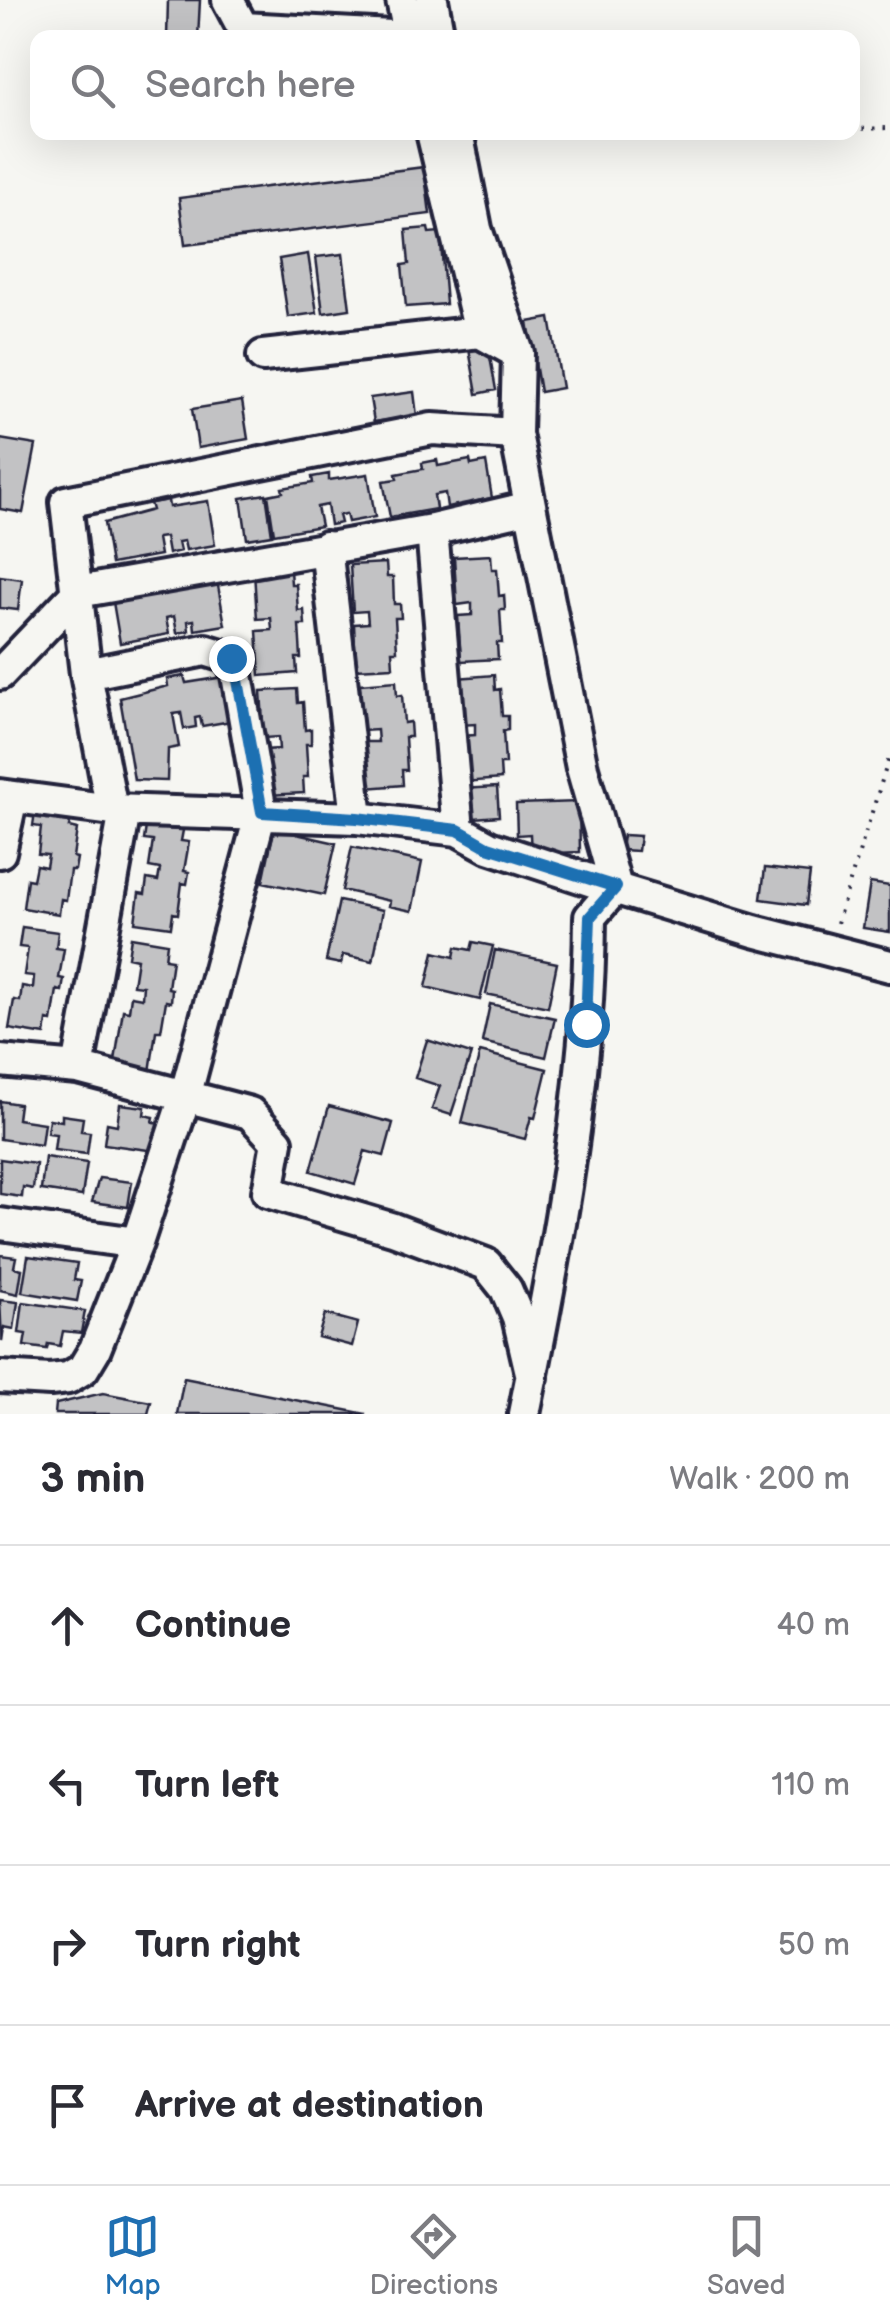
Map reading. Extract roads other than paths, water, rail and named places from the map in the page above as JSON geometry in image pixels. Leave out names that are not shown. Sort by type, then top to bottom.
[{"type":"street","points":[[228,0],[244,28],[281,30]]},
{"type":"street","points":[[402,0],[408,30]]},
{"type":"street","points":[[432,0],[438,30]]},
{"type":"street","points":[[434,140],[480,332]]},
{"type":"street","points":[[459,140],[476,229],[518,354],[516,434],[582,768],[616,887]]},
{"type":"street","points":[[264,356],[480,332],[518,354]]},
{"type":"street","points":[[78,1068],[119,810],[86,674],[66,502],[432,429],[516,434]]},
{"type":"street","points":[[0,674],[78,592],[432,530],[530,507]]},
{"type":"street","points":[[432,530],[458,830]]},
{"type":"street","points":[[326,547],[357,818]]},
{"type":"street","points":[[0,1377],[68,1378],[83,1369],[95,1349],[185,1097],[262,812],[231,658],[204,650],[86,674]]},
{"type":"street","points":[[0,852],[6,796],[119,810],[262,812],[458,830],[488,847],[828,952],[890,966]]},
{"type":"street","points":[[524,1414],[580,1088],[590,917],[616,887]]},
{"type":"street","points":[[0,1061],[78,1068],[250,1113],[278,1142],[268,1192],[393,1230],[486,1264],[506,1289],[518,1317],[532,1377]]},
{"type":"street","points":[[0,1224],[136,1243]]}]
